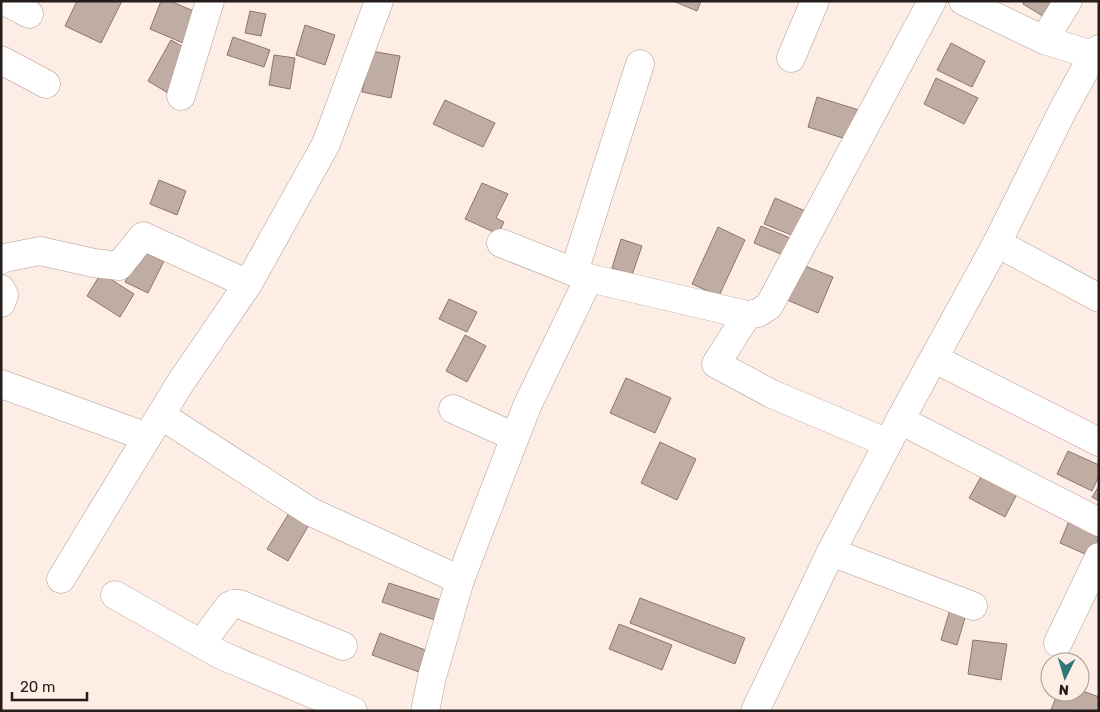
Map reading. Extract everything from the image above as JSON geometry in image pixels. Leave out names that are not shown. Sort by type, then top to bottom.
[{"type":"street","points":[[6,1],[29,14]]},
{"type":"street","points":[[61,579],[179,385],[248,284],[326,144],[379,1]]},
{"type":"street","points":[[792,58],[815,1]]},
{"type":"street","points":[[501,243],[582,275],[747,315],[758,313],[769,306],[932,1]]},
{"type":"street","points":[[755,711],[831,552],[997,243],[1063,110],[1096,52],[1044,40],[963,1]]},
{"type":"street","points":[[1044,40],[1068,1]]},
{"type":"street","points":[[181,96],[206,2]]},
{"type":"street","points":[[1,60],[46,84]]},
{"type":"street","points":[[425,711],[432,677],[460,580],[528,404],[582,275],[640,64]]},
{"type":"street","points":[[1,260],[40,251],[94,263],[120,266],[143,236],[248,284]]},
{"type":"street","points":[[997,243],[1099,298]]},
{"type":"street","points":[[1,290],[4,295],[1,303]]},
{"type":"street","points":[[747,315],[716,364],[772,394],[894,432],[1099,522]]},
{"type":"street","points":[[935,358],[1099,442]]},
{"type":"street","points":[[1,384],[154,426],[311,512],[460,580]]},
{"type":"street","points":[[453,409],[515,437]]},
{"type":"street","points":[[831,552],[973,606]]},
{"type":"street","points":[[1058,643],[1099,557]]},
{"type":"street","points":[[115,595],[238,663],[353,711]]},
{"type":"street","points":[[201,644],[229,606],[239,604],[343,646]]},
{"type":"building","points":[[77,1],[122,1],[101,43],[65,26]]},
{"type":"building","points":[[161,1],[170,1],[196,12],[183,43],[150,29]]},
{"type":"building","points":[[673,1],[701,1],[697,11]]},
{"type":"building","points":[[1024,1],[1063,1],[1051,21],[1023,4]]},
{"type":"building","points":[[250,11],[266,14],[261,36],[245,33]]},
{"type":"building","points":[[305,25],[335,35],[325,65],[296,55]]},
{"type":"building","points":[[233,37],[270,50],[264,67],[227,55]]},
{"type":"building","points":[[171,40],[192,52],[168,93],[148,81]]},
{"type":"building","points":[[951,43],[985,61],[972,87],[937,70]]},
{"type":"building","points":[[371,51],[400,56],[391,98],[362,92]]},
{"type":"building","points":[[274,55],[295,58],[290,89],[269,85]]},
{"type":"building","points":[[936,78],[978,98],[964,124],[924,104]]},
{"type":"building","points":[[817,97],[859,110],[849,140],[808,127]]},
{"type":"building","points":[[445,100],[495,123],[483,147],[433,124]]},
{"type":"building","points":[[159,180],[186,191],[177,215],[150,204]]},
{"type":"building","points":[[482,183],[508,194],[496,218],[504,222],[498,234],[465,219]]},
{"type":"building","points":[[775,198],[810,213],[799,238],[764,224]]},
{"type":"building","points":[[761,226],[795,240],[788,257],[754,243]]},
{"type":"building","points":[[718,227],[745,240],[719,296],[692,284]]},
{"type":"building","points":[[621,239],[642,246],[632,275],[612,268]]},
{"type":"building","points":[[140,250],[164,261],[148,293],[125,282]]},
{"type":"building","points":[[795,262],[833,277],[818,313],[780,297]]},
{"type":"building","points":[[101,273],[134,294],[120,317],[87,296]]},
{"type":"building","points":[[449,299],[477,312],[467,332],[439,319]]},
{"type":"building","points":[[465,335],[486,346],[467,382],[446,371]]},
{"type":"building","points":[[626,378],[671,398],[655,433],[610,413]]},
{"type":"building","points":[[660,442],[696,459],[677,500],[641,483]]},
{"type":"building","points":[[1068,451],[1099,465],[1099,476],[1092,491],[1057,474]]},
{"type":"building","points":[[983,473],[1018,492],[1005,517],[969,498]]},
{"type":"building","points":[[1099,486],[1099,501],[1092,497]]},
{"type":"building","points":[[294,505],[314,516],[288,561],[267,549]]},
{"type":"building","points":[[1071,516],[1099,527],[1099,541],[1092,557],[1060,543]]},
{"type":"building","points":[[389,583],[444,601],[438,621],[382,602]]},
{"type":"building","points":[[640,598],[745,638],[735,664],[630,623]]},
{"type":"building","points":[[951,606],[967,611],[957,645],[941,640]]},
{"type":"building","points":[[619,624],[672,645],[662,670],[609,649]]},
{"type":"building","points":[[380,633],[428,651],[419,672],[372,655]]},
{"type":"building","points":[[973,640],[1007,644],[1001,680],[968,674]]},
{"type":"building","points":[[1090,694],[1099,697],[1099,711],[1051,710],[1054,702],[1090,702]]}]
